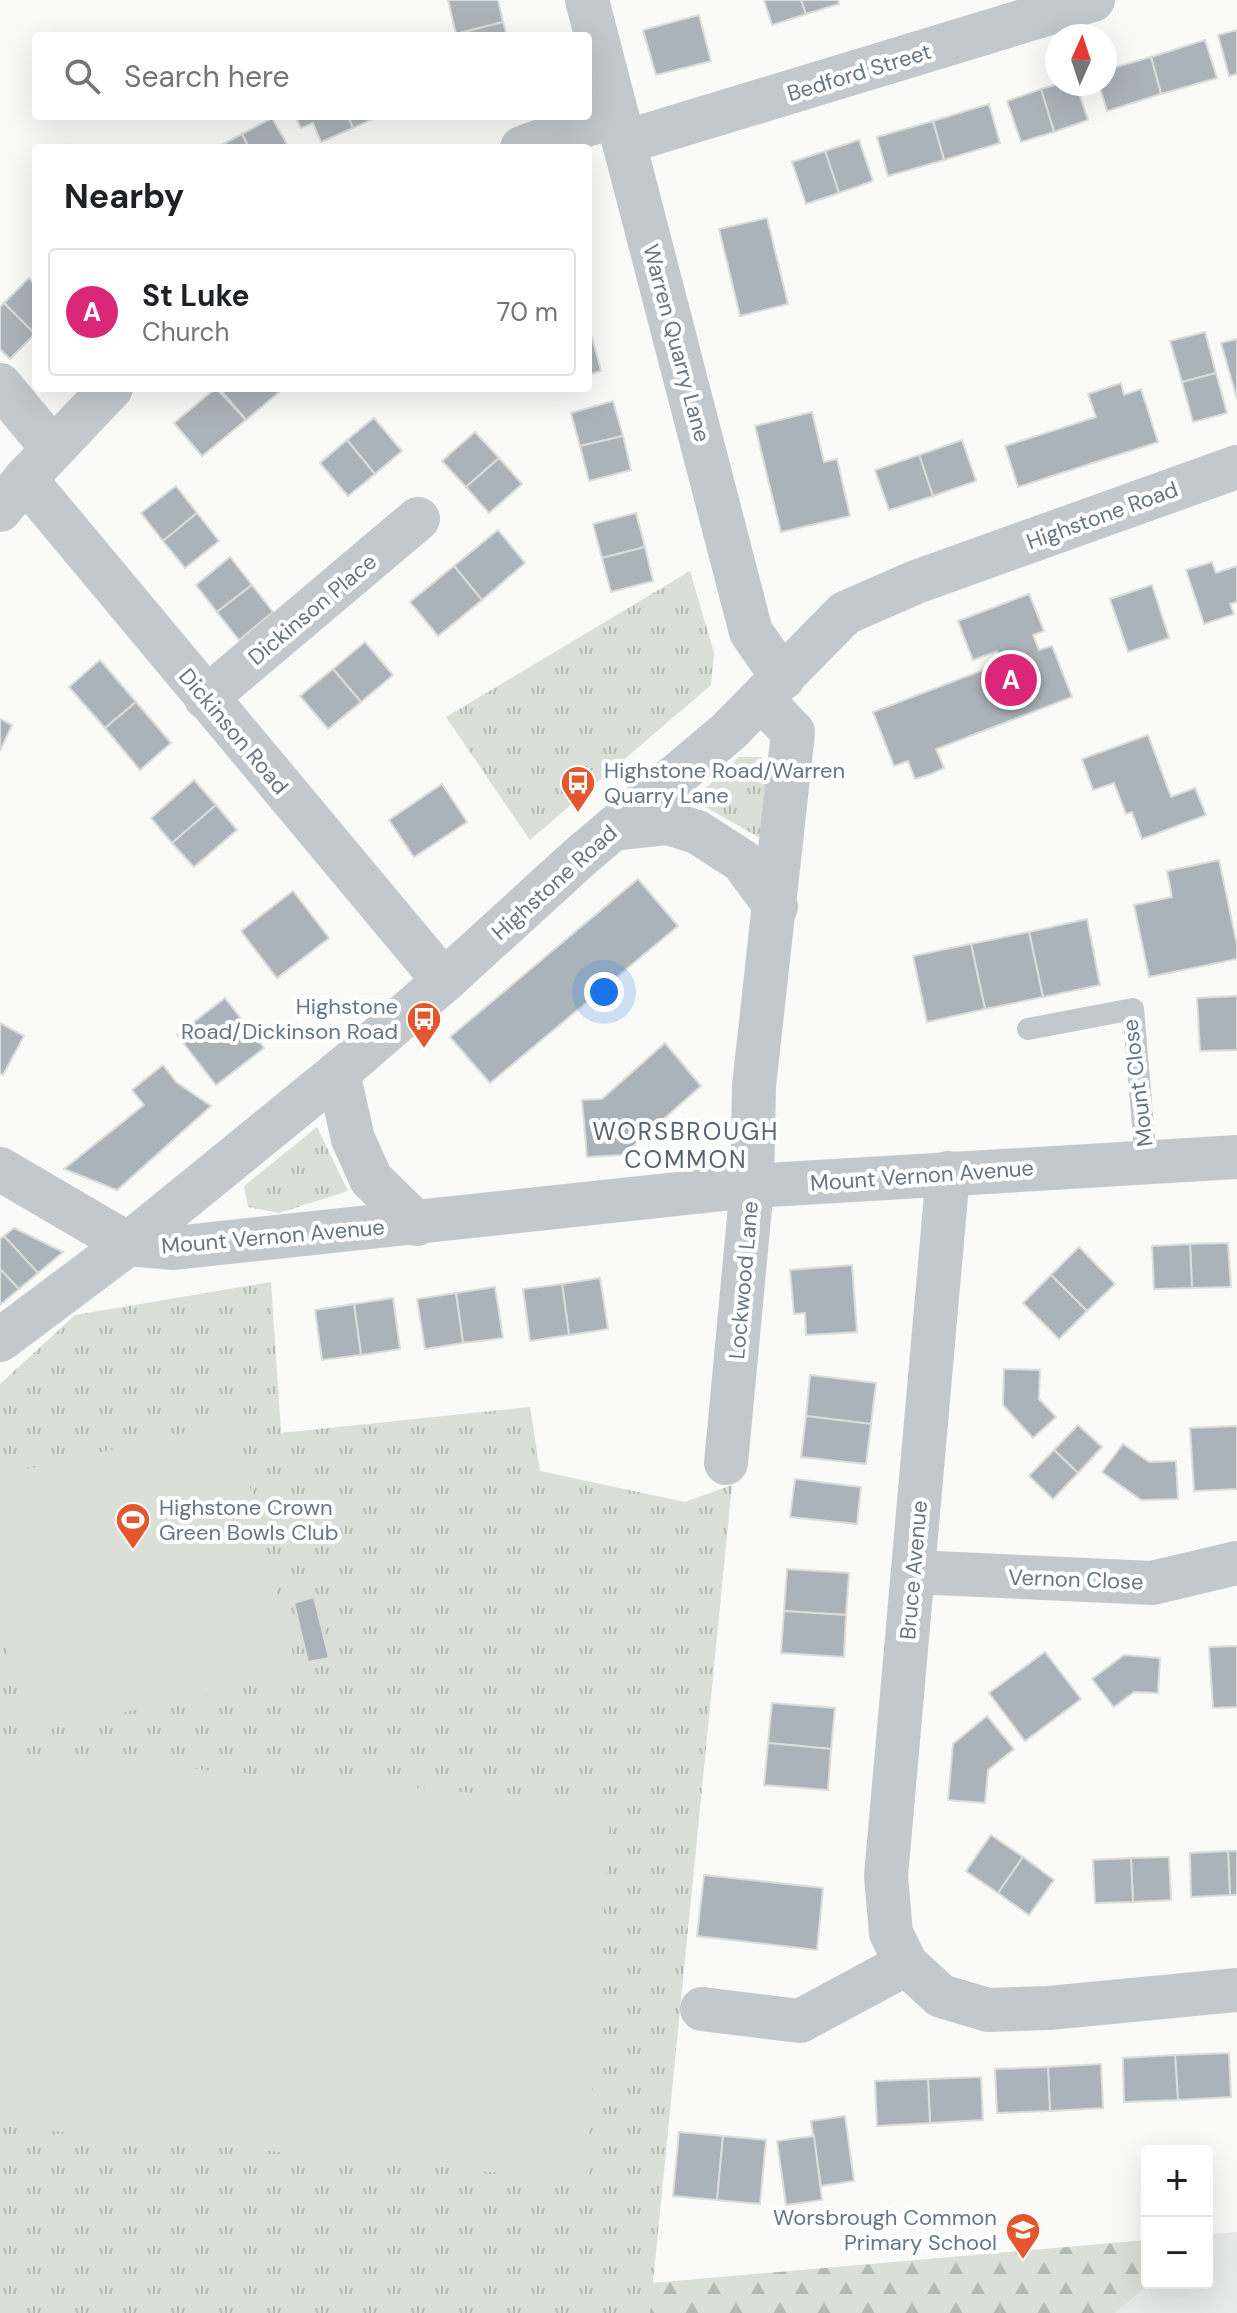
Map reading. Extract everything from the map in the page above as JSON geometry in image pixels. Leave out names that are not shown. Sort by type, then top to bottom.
[{"type":"street","name":"Warren Quarry Lane","points":[[587,0],[751,632],[772,689]]},
{"type":"street","name":"Bedford Street","points":[[533,144],[579,127],[621,129],[1093,0]]},
{"type":"street","name":"Dickinson Road","points":[[0,385],[26,479],[444,981]]},
{"type":"street","points":[[26,479],[107,392]]},
{"type":"street","name":"Highstone Road","points":[[0,1340],[128,1244],[338,1073],[613,829],[729,731],[845,613],[916,582],[1237,467]]},
{"type":"street","name":"Dickinson Place","points":[[206,698],[418,519]]},
{"type":"street","name":"Lockwood Lane","points":[[726,1463],[752,1186],[754,1086],[793,732],[772,689]]},
{"type":"street","points":[[613,829],[668,823],[697,832],[742,861],[776,907]]},
{"type":"street","name":"Mount Vernon Avenue","points":[[338,1073],[353,1139],[371,1179],[417,1224]]},
{"type":"street","name":"Mount Vernon Avenue","points":[[128,1244],[174,1248],[752,1186],[1237,1157]]},
{"type":"street","points":[[0,1169],[128,1244]]},
{"type":"street","name":"Bruce Avenue","points":[[948,1173],[886,1876],[891,1933],[906,1964],[941,1996],[988,2010],[1049,2008],[1237,1990]]},
{"type":"street","name":"Vernon Close","points":[[913,1572],[1152,1583],[1237,1563]]},
{"type":"street","points":[[702,2009],[800,2021],[906,1964]]},
{"type":"lane","name":"Mount Close","points":[[1028,1029],[1133,1009],[1146,1161]]},
{"type":"shaded area","name":"Worsbrough Common Primary School","points":[[1237,2232],[1237,2313],[650,2313],[653,2283],[1141,2241],[1141,2289],[1213,2289],[1213,2234]]},
{"type":"green space","points":[[690,571],[714,653],[711,685],[530,840],[446,717]]},
{"type":"green space","points":[[739,757],[761,757],[770,771],[760,838],[693,800]]},
{"type":"green space","points":[[317,1127],[348,1191],[279,1213],[248,1207],[244,1186]]},
{"type":"green space","points":[[271,1282],[281,1433],[530,1407],[540,1471],[685,1502],[732,1485],[650,2313],[0,2313],[0,1384],[75,1315]]},
{"type":"green space","name":"Highstone Crown Green Bowls Club","points":[[233,1422],[298,1673],[29,1734],[0,1628],[0,1475]]},
{"type":"green space","points":[[0,1752],[611,1805],[586,2181],[0,2126]]},
{"type":"green space","name":"Worsbrough Common Primary School","points":[[1141,2241],[1143,2289],[1115,2313],[650,2313],[653,2283]]},
{"type":"building","points":[[448,0],[498,0],[503,22],[456,32]]},
{"type":"building","points":[[764,0],[801,0],[806,14],[772,25]]},
{"type":"building","points":[[801,0],[838,0],[839,4],[806,14]]},
{"type":"building","points":[[699,15],[711,61],[656,75],[643,30]]},
{"type":"building","points":[[503,22],[506,32],[464,32]]},
{"type":"building","points":[[1237,30],[1237,74],[1229,76],[1218,35]]},
{"type":"building","points":[[1205,40],[1217,78],[1161,94],[1151,57]]},
{"type":"building","points":[[1151,57],[1161,94],[1107,111],[1103,96],[1117,96],[1117,67]]},
{"type":"building","points":[[1045,88],[1045,96],[1080,96],[1088,120],[1054,132],[1041,89]]},
{"type":"building","points":[[1041,89],[1054,132],[1021,142],[1007,101]]},
{"type":"building","points":[[989,104],[1000,143],[944,160],[933,121]]},
{"type":"building","points":[[273,120],[287,144],[247,144],[242,134]]},
{"type":"building","points":[[297,120],[350,120],[353,128],[321,142],[313,123],[301,128]]},
{"type":"building","points":[[350,120],[371,120],[353,128]]},
{"type":"building","points":[[933,121],[944,160],[888,176],[877,137]]},
{"type":"building","points":[[242,134],[247,144],[223,144]]},
{"type":"building","points":[[859,140],[873,181],[839,193],[825,151]]},
{"type":"building","points":[[825,151],[839,193],[806,204],[792,162]]},
{"type":"building","points":[[767,218],[788,304],[740,316],[719,229]]},
{"type":"building","points":[[29,278],[32,281],[32,331],[4,303]]},
{"type":"building","points":[[4,303],[32,331],[32,337],[10,359],[0,349],[0,307]]},
{"type":"building","points":[[1205,332],[1216,373],[1182,382],[1170,341]]},
{"type":"building","points":[[592,337],[601,371],[592,374]]},
{"type":"building","points":[[1237,339],[1237,399],[1221,343]]},
{"type":"building","points":[[1216,373],[1227,413],[1193,422],[1182,382]]},
{"type":"building","points":[[1121,383],[1124,395],[1141,389],[1158,442],[1018,487],[1005,446],[1096,417],[1088,394]]},
{"type":"building","points":[[211,392],[220,392],[246,420],[202,456],[174,423]]},
{"type":"building","points":[[222,392],[279,392],[246,420]]},
{"type":"building","points":[[613,401],[623,436],[580,446],[571,413]]},
{"type":"building","points":[[812,412],[824,462],[837,459],[850,516],[781,532],[755,426]]},
{"type":"building","points":[[374,418],[402,451],[375,474],[347,440]]},
{"type":"building","points":[[475,432],[499,458],[466,487],[442,461]]},
{"type":"building","points":[[623,436],[631,470],[589,481],[580,446]]},
{"type":"building","points":[[347,440],[375,474],[348,496],[320,463]]},
{"type":"building","points":[[962,440],[976,481],[933,496],[919,455]]},
{"type":"building","points":[[919,455],[933,496],[889,510],[875,470]]},
{"type":"building","points":[[499,458],[522,484],[489,513],[466,487]]},
{"type":"building","points":[[176,486],[197,513],[163,541],[141,513]]},
{"type":"building","points":[[197,513],[219,541],[185,568],[163,541]]},
{"type":"building","points":[[636,513],[645,547],[602,558],[593,524]]},
{"type":"building","points":[[498,530],[525,563],[482,600],[454,566]]},
{"type":"building","points":[[645,547],[653,581],[611,592],[602,558]]},
{"type":"building","points":[[230,557],[252,585],[217,612],[196,585]]},
{"type":"building","points":[[1212,562],[1216,573],[1237,566],[1237,602],[1230,604],[1234,614],[1204,624],[1186,570]]},
{"type":"building","points":[[454,566],[482,600],[438,636],[410,602]]},
{"type":"building","points":[[252,585],[273,612],[239,640],[217,612]]},
{"type":"building","points":[[1152,585],[1169,638],[1128,652],[1110,599]]},
{"type":"building","points":[[1029,594],[1044,631],[1033,635],[1039,650],[1052,646],[1072,697],[936,749],[944,768],[931,774],[915,779],[908,761],[894,766],[873,712],[1002,663],[997,651],[973,660],[958,621]]},
{"type":"building","points":[[365,642],[393,675],[361,702],[333,669]]},
{"type":"building","points":[[100,660],[136,702],[105,728],[69,687]]},
{"type":"building","points":[[333,669],[361,702],[328,729],[300,696]]},
{"type":"building","points":[[136,702],[171,743],[140,770],[105,728]]},
{"type":"building","points":[[0,719],[12,725],[0,751]]},
{"type":"building","points":[[1148,735],[1171,797],[1195,788],[1206,815],[1142,839],[1132,812],[1126,814],[1114,783],[1093,790],[1082,759]]},
{"type":"building","points":[[194,780],[216,805],[172,843],[151,818]]},
{"type":"building","points":[[442,784],[467,822],[414,857],[389,820]]},
{"type":"building","points":[[216,805],[237,830],[194,867],[172,843]]},
{"type":"building","points":[[1219,860],[1237,945],[1237,959],[1149,977],[1134,905],[1172,897],[1167,871]]},
{"type":"building","points":[[638,879],[678,926],[490,1083],[450,1037]]},
{"type":"building","points":[[293,891],[329,938],[277,978],[241,931]]},
{"type":"building","points":[[1087,919],[1100,985],[1043,997],[1029,932]]},
{"type":"building","points":[[1029,932],[1043,997],[985,1009],[971,944]]},
{"type":"building","points":[[971,944],[985,1009],[927,1022],[913,956]]},
{"type":"building","points":[[1237,996],[1237,1050],[1200,1051],[1197,998]]},
{"type":"building","points":[[225,998],[264,1048],[216,1085],[177,1035]]},
{"type":"building","points":[[0,1023],[24,1036],[3,1075],[0,1073]]},
{"type":"building","points":[[665,1043],[701,1086],[623,1155],[587,1157],[582,1100],[602,1099]]},
{"type":"building","points":[[163,1065],[176,1082],[211,1106],[117,1190],[64,1169],[144,1105],[132,1090]]},
{"type":"building","points":[[14,1228],[63,1252],[38,1273],[4,1236]]},
{"type":"building","points":[[4,1236],[38,1273],[19,1289],[0,1269],[0,1239]]},
{"type":"building","points":[[1228,1243],[1231,1287],[1192,1288],[1190,1244]]},
{"type":"building","points":[[1190,1244],[1192,1288],[1154,1289],[1152,1246]]},
{"type":"building","points":[[1079,1247],[1115,1284],[1087,1311],[1051,1275]]},
{"type":"building","points":[[852,1265],[857,1332],[806,1335],[805,1313],[794,1314],[790,1270]]},
{"type":"building","points":[[0,1269],[19,1289],[0,1305]]},
{"type":"building","points":[[1051,1275],[1087,1311],[1059,1339],[1023,1303]]},
{"type":"building","points":[[600,1278],[608,1329],[569,1335],[562,1284]]},
{"type":"building","points":[[562,1284],[569,1335],[530,1341],[523,1289]]},
{"type":"building","points":[[495,1287],[503,1338],[463,1343],[456,1293]]},
{"type":"building","points":[[456,1293],[463,1343],[425,1349],[417,1299]]},
{"type":"building","points":[[393,1298],[400,1349],[361,1355],[354,1304]]},
{"type":"building","points":[[354,1304],[361,1355],[322,1360],[315,1310]]},
{"type":"building","points":[[1004,1369],[1040,1370],[1039,1399],[1056,1417],[1033,1438],[1003,1405]]},
{"type":"building","points":[[810,1375],[876,1383],[871,1424],[806,1416]]},
{"type":"building","points":[[806,1416],[871,1424],[866,1464],[801,1457]]},
{"type":"building","points":[[1078,1425],[1102,1447],[1078,1473],[1054,1450]]},
{"type":"building","points":[[1237,1426],[1237,1489],[1194,1491],[1190,1428]]},
{"type":"building","points":[[1123,1444],[1149,1462],[1176,1461],[1178,1499],[1141,1500],[1102,1472]]},
{"type":"building","points":[[1054,1450],[1078,1473],[1053,1499],[1029,1476]]},
{"type":"building","points":[[795,1479],[861,1487],[857,1524],[790,1517]]},
{"type":"building","points":[[787,1569],[849,1573],[846,1615],[784,1611]]},
{"type":"building","points":[[314,1597],[329,1658],[308,1662],[294,1603]]},
{"type":"building","points":[[784,1611],[846,1615],[844,1657],[781,1653]]},
{"type":"building","points":[[1237,1646],[1237,1707],[1213,1708],[1209,1647]]},
{"type":"building","points":[[1045,1652],[1081,1699],[1025,1741],[989,1693]]},
{"type":"building","points":[[1124,1655],[1160,1658],[1158,1693],[1134,1692],[1114,1707],[1092,1679]]},
{"type":"building","points":[[772,1703],[835,1708],[831,1749],[768,1743]]},
{"type":"building","points":[[987,1716],[1014,1749],[988,1770],[985,1803],[948,1800],[953,1744]]},
{"type":"building","points":[[768,1743],[831,1749],[828,1790],[764,1785]]},
{"type":"building","points":[[991,1835],[1023,1857],[998,1893],[966,1871]]},
{"type":"building","points":[[1228,1851],[1237,1851],[1237,1895],[1230,1895]]},
{"type":"building","points":[[1228,1851],[1230,1895],[1191,1897],[1190,1853]]},
{"type":"building","points":[[1023,1857],[1054,1880],[1029,1915],[998,1893]]},
{"type":"building","points":[[1169,1857],[1171,1900],[1133,1902],[1131,1858]]},
{"type":"building","points":[[1131,1858],[1133,1902],[1095,1903],[1093,1860]]},
{"type":"building","points":[[704,1875],[823,1888],[817,1950],[697,1936]]},
{"type":"building","points":[[1229,2053],[1231,2097],[1178,2100],[1175,2055]]},
{"type":"building","points":[[1175,2055],[1178,2100],[1124,2102],[1123,2058]]},
{"type":"building","points":[[1101,2064],[1103,2108],[1050,2111],[1048,2067]]},
{"type":"building","points":[[1048,2067],[1050,2111],[997,2113],[995,2069]]},
{"type":"building","points":[[981,2077],[983,2120],[930,2123],[928,2079]]},
{"type":"building","points":[[928,2079],[930,2123],[877,2126],[875,2081]]},
{"type":"building","points":[[845,2116],[854,2181],[821,2186],[811,2121]]},
{"type":"building","points":[[679,2132],[723,2136],[717,2200],[673,2196]]},
{"type":"building","points":[[723,2136],[766,2140],[760,2204],[717,2200]]},
{"type":"building","points":[[814,2136],[822,2200],[786,2205],[777,2141]]},
{"type":"place","name":"St Luke","points":[[1011,680]]},
{"type":"place","name":"Highstone Road/Warren Quarry Lane","points":[[578,814]]},
{"type":"place","name":"Highstone Road/Dickinson Road","points":[[424,1050]]},
{"type":"place","name":"Highstone Crown Green Bowls Club","points":[[133,1551]]},
{"type":"place","name":"Worsbrough Common Primary School","points":[[1023,2261]]},
{"type":"district","name":"WORSBROUGH COMMON","points":[[686,1146]]}]
